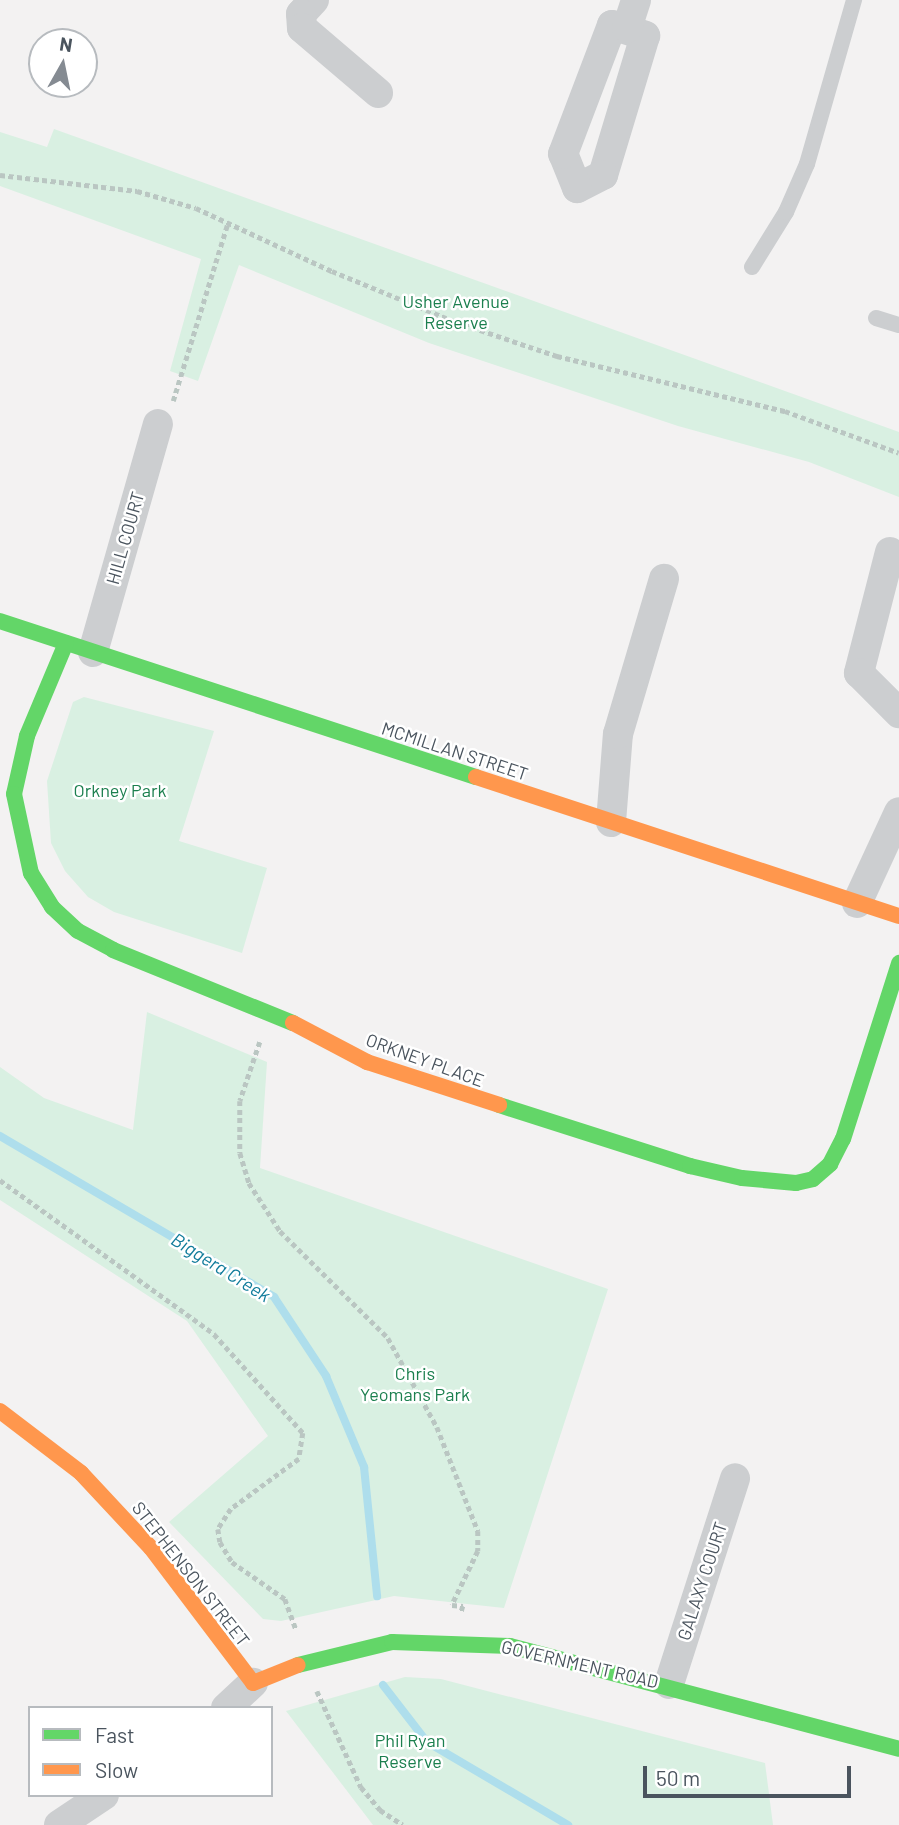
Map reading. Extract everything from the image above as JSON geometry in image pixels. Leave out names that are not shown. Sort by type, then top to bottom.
[{"type":"street","points":[[314,0],[301,14],[302,29],[378,93]]},
{"type":"street","points":[[627,28],[636,0]]},
{"type":"street","points":[[612,25],[627,28],[645,36],[603,175],[577,188],[563,154],[612,25]]},
{"type":"street","name":"HILL COURT","points":[[80,647],[158,424]]},
{"type":"street","points":[[890,552],[859,673],[899,713]]},
{"type":"street","points":[[611,822],[618,734],[664,579]]},
{"type":"street","name":"MCMILLAN STREET","points":[[0,621],[899,916]]},
{"type":"street","name":"ORKNEY PLACE","points":[[80,647],[27,736],[15,794],[31,873],[52,907],[78,931],[113,950],[272,1012],[367,1062],[690,1166],[742,1178],[796,1183],[813,1180],[830,1164],[843,1139],[899,963]]},
{"type":"street","points":[[857,903],[899,811]]},
{"type":"street","name":"STEPHENSON STREET","points":[[0,1411],[81,1473],[151,1548],[253,1683]]},
{"type":"street","name":"GALAXY COURT","points":[[668,1684],[735,1478]]},
{"type":"street","name":"GOVERNMENT ROAD","points":[[228,1706],[253,1683],[306,1661],[392,1642],[510,1646],[668,1684],[899,1749]]},
{"type":"street","points":[[59,1825],[101,1797]]},
{"type":"lane","points":[[752,267],[786,212],[807,163],[854,0]]},
{"type":"lane","points":[[876,318],[899,325]]},
{"type":"path","points":[[0,175],[137,191],[196,208],[227,225],[456,322],[544,352],[785,411],[899,453]]},
{"type":"path","points":[[158,424],[178,395],[227,225]]},
{"type":"path","points":[[245,1078],[239,1122],[249,1183],[280,1231],[388,1338],[437,1427],[478,1531],[478,1551],[452,1605],[463,1606],[456,1643]]},
{"type":"path","points":[[0,1180],[214,1334],[303,1433],[305,1446],[299,1459],[231,1509],[218,1529],[220,1542],[232,1562],[285,1600],[327,1718],[361,1787],[380,1810],[403,1825]]},
{"type":"green space","name":"Usher Avenue Reserve","points":[[54,129],[899,432],[899,497],[809,462],[678,426],[429,343],[239,265],[198,381],[170,371],[201,259],[0,186],[0,132],[47,147]]},
{"type":"green space","name":"Orkney Park","points":[[84,697],[214,731],[179,841],[267,868],[242,953],[114,912],[88,897],[65,871],[51,843],[47,781],[73,702]]},
{"type":"green space","name":"Chris Yeomans Park","points":[[147,1012],[267,1062],[260,1168],[608,1289],[504,1608],[394,1596],[281,1621],[263,1619],[169,1522],[268,1436],[187,1321],[0,1200],[0,1067],[44,1098],[133,1130]]},
{"type":"green space","name":"Phil Ryan Reserve","points":[[405,1677],[441,1679],[765,1763],[773,1825],[373,1825],[286,1711]]},
{"type":"waterway","name":"Biggera Creek","points":[[0,1136],[274,1297],[326,1376],[364,1467],[377,1596]]},
{"type":"waterway","name":"Biggera Creek","points":[[383,1685],[427,1742],[568,1825]]},
{"type":"traffic: fast","points":[[0,621],[476,777]]},
{"type":"traffic: fast","points":[[66,643],[27,736],[14,794],[31,873],[52,907],[78,931],[113,950],[293,1023]]},
{"type":"traffic: fast","points":[[499,1105],[690,1166],[742,1178],[796,1183],[813,1179],[830,1164],[843,1139],[899,963]]},
{"type":"traffic: fast","points":[[298,1665],[392,1642],[510,1646],[899,1749]]},
{"type":"traffic: slow","points":[[476,777],[899,916]]},
{"type":"traffic: slow","points":[[293,1023],[367,1062],[499,1105]]},
{"type":"traffic: slow","points":[[0,1411],[81,1473],[151,1548],[253,1683],[298,1665]]}]
